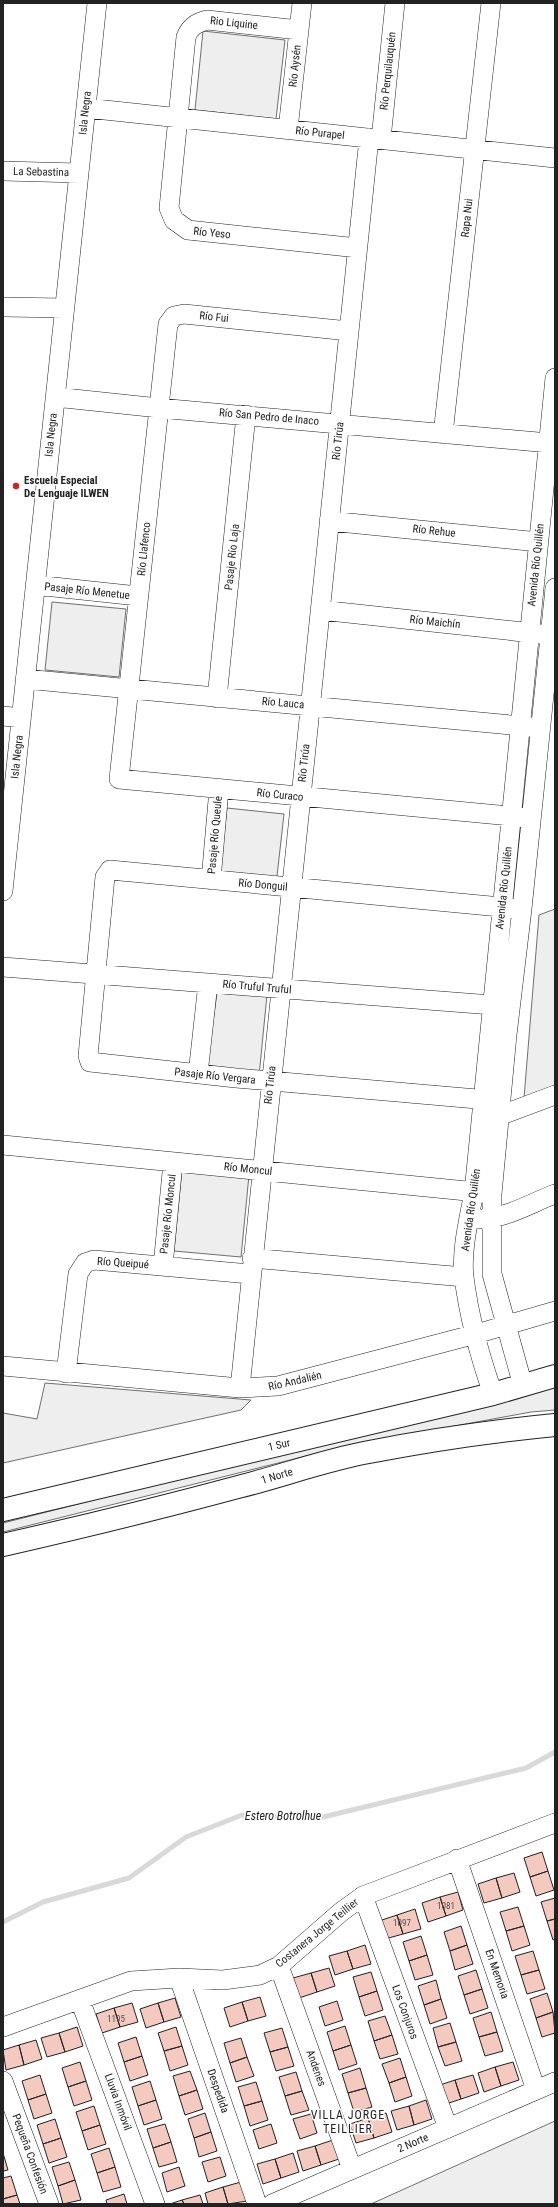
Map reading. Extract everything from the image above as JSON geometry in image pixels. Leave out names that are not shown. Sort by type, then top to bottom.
[{"type":"main road","name":"1 Sur","points":[[3,1510],[493,1394],[555,1376]]},
{"type":"main road","name":"1 Norte","points":[[3,1545],[111,1520],[355,1455],[490,1432],[555,1425]]},
{"type":"street","name":"Isla Negra","points":[[3,891],[12,717],[26,679],[97,3]]},
{"type":"street","name":"Río Aysén","points":[[288,129],[302,3]]},
{"type":"street","name":"Río Perquilauquén","points":[[375,139],[396,3]]},
{"type":"street","name":"Rapa Nui","points":[[443,434],[491,3]]},
{"type":"street","name":"Rio Liquine","points":[[177,118],[186,37],[193,26],[207,20],[299,30]]},
{"type":"street","name":"Río Purapel","points":[[86,108],[555,158]]},
{"type":"street","name":"Río Yeso","points":[[177,118],[168,202],[171,215],[183,228],[196,231],[358,248]]},
{"type":"street","name":"Río Tirúa","points":[[240,1388],[251,1266],[349,331],[358,248],[375,139]]},
{"type":"street","name":"La Sebastina","points":[[3,171],[79,173]]},
{"type":"street","points":[[3,306],[64,308]]},
{"type":"street","name":"Río Fui","points":[[159,408],[168,324],[179,314],[349,331]]},
{"type":"street","name":"Avenida Río Quillén","points":[[493,1394],[476,1334],[464,1277],[464,1253],[469,1219],[483,1193],[501,1006],[503,907],[539,542],[552,442],[555,378]]},
{"type":"street","name":"Río San Pedro de Inaco","points":[[55,397],[443,434],[552,442]]},
{"type":"street","name":"Río Llafenco","points":[[128,689],[159,408]]},
{"type":"street","name":"Pasaje Río Laja","points":[[218,698],[246,415]]},
{"type":"street","name":"Río Rehue","points":[[329,521],[539,542]]},
{"type":"street","name":"Pasaje Río Menetue","points":[[35,585],[138,596]]},
{"type":"street","name":"Avenida Río Quillén","points":[[501,1006],[522,909],[549,634],[555,588]]},
{"type":"street","name":"Río Maichín","points":[[320,610],[549,634]]},
{"type":"street","name":"Río Lauca","points":[[26,679],[540,727]]},
{"type":"street","name":"Río Curaco","points":[[128,689],[119,779],[531,818]]},
{"type":"street","name":"Pasaje Río Queule","points":[[211,880],[219,789]]},
{"type":"street","name":"Río Donguil","points":[[94,974],[104,877],[110,870],[522,909]]},
{"type":"street","name":"Río Truful Truful","points":[[3,967],[501,1006]]},
{"type":"street","name":"Pasaje Río Vergara","points":[[94,974],[88,1056],[90,1062],[271,1081],[491,1108]]},
{"type":"street","points":[[198,1074],[208,983]]},
{"type":"street","points":[[491,1108],[555,1095]]},
{"type":"street","name":"Río Moncul","points":[[3,1145],[483,1193]]},
{"type":"street","name":"Pasaje Río Moncul","points":[[163,1266],[173,1162]]},
{"type":"street","name":"Avenida Río Quillén","points":[[483,1193],[492,1218],[492,1274],[505,1326],[523,1386]]},
{"type":"street","points":[[469,1219],[492,1218],[555,1194]]},
{"type":"street","name":"Río Queipué","points":[[66,1373],[78,1274],[85,1263],[94,1260],[163,1266],[251,1266],[464,1277]]},
{"type":"street","name":"Río Andalién","points":[[3,1366],[240,1388],[278,1386],[476,1334],[555,1311]]},
{"type":"street","name":"Costanera Jorge Teillier","points":[[3,2027],[131,1981],[180,1978],[223,1980],[260,1975],[279,1966],[341,1912],[363,1896],[555,1823]]},
{"type":"street","name":"En Memoria","points":[[457,1859],[536,2090]]},
{"type":"street","name":"Los Conjuros","points":[[363,1896],[448,2128]]},
{"type":"street","name":"Andenes","points":[[279,1966],[352,2169]]},
{"type":"street","name":"Despedida","points":[[180,1978],[257,2204]]},
{"type":"street","name":"Lluvia Inmóvil","points":[[80,2000],[155,2204]]},
{"type":"street","name":"Pequeña Confesión","points":[[3,2080],[49,2204]]},
{"type":"street","name":"2 Norte","points":[[272,2204],[555,2082]]},
{"type":"shaded area","points":[[203,31],[285,40],[276,119],[195,110]]},
{"type":"shaded area","points":[[52,602],[126,609],[119,677],[45,670]]},
{"type":"shaded area","points":[[227,808],[284,814],[276,885],[219,879]]},
{"type":"shaded area","points":[[555,909],[555,1086],[524,1098],[539,915]]},
{"type":"shaded area","points":[[217,993],[267,995],[259,1076],[206,1070]]},
{"type":"shaded area","points":[[182,1169],[249,1175],[241,1257],[174,1251]]},
{"type":"shaded area","points":[[45,1383],[251,1400],[241,1410],[3,1463],[3,1413],[37,1419]]},
{"type":"shaded area","points":[[555,1383],[555,1410],[531,1412],[346,1446],[3,1532],[3,1523]]},
{"type":"shaded area","points":[[555,2121],[555,2204],[371,2204]]},
{"type":"building","points":[[542,1852],[548,1871],[530,1877],[524,1858]]},
{"type":"building","points":[[548,1871],[554,1890],[536,1896],[530,1877]]},
{"type":"building","points":[[514,1873],[520,1892],[502,1898],[496,1878]]},
{"type":"building","points":[[496,1878],[502,1898],[484,1903],[478,1884]]},
{"type":"building","points":[[458,1892],[463,1910],[446,1916],[440,1897]]},
{"type":"building","points":[[440,1897],[446,1916],[428,1922],[422,1903]]},
{"type":"building","points":[[555,1898],[555,1919],[547,1921],[541,1902]]},
{"type":"building","points":[[518,1907],[524,1926],[506,1931],[500,1912]]},
{"type":"building","points":[[415,1909],[421,1929],[403,1934],[397,1915]]},
{"type":"building","points":[[397,1915],[403,1934],[385,1939],[379,1921]]},
{"type":"building","points":[[555,1919],[555,1939],[553,1940],[547,1921]]},
{"type":"building","points":[[461,1926],[467,1945],[450,1951],[444,1932]]},
{"type":"building","points":[[524,1926],[530,1945],[512,1951],[506,1931]]},
{"type":"building","points":[[421,1936],[427,1955],[409,1961],[403,1942]]},
{"type":"building","points":[[365,1945],[371,1964],[353,1969],[347,1951]]},
{"type":"building","points":[[467,1945],[473,1964],[455,1970],[450,1951]]},
{"type":"building","points":[[347,1951],[353,1969],[335,1975],[329,1956]]},
{"type":"building","points":[[533,1951],[539,1970],[521,1975],[515,1956]]},
{"type":"building","points":[[427,1955],[433,1975],[415,1980],[409,1961]]},
{"type":"building","points":[[329,1968],[335,1986],[317,1992],[311,1973]]},
{"type":"building","points":[[476,1970],[482,1989],[464,1995],[458,1976]]},
{"type":"building","points":[[539,1970],[545,1989],[527,1994],[521,1975]]},
{"type":"building","points":[[371,1972],[377,1991],[359,1997],[353,1977]]},
{"type":"building","points":[[311,1973],[317,1992],[299,1998],[293,1978]]},
{"type":"building","points":[[436,1980],[441,1999],[424,2005],[418,1986]]},
{"type":"building","points":[[482,1989],[488,2008],[470,2014],[464,1995]]},
{"type":"building","points":[[377,1991],[383,2010],[365,2016],[359,1997]]},
{"type":"building","points":[[547,1993],[553,2012],[536,2018],[530,1999]]},
{"type":"building","points":[[260,1997],[266,2016],[248,2021],[242,2002]]},
{"type":"building","points":[[175,1998],[181,2017],[164,2022],[158,2003]]},
{"type":"building","points":[[441,1999],[447,2018],[430,2024],[424,2005]]},
{"type":"building","points":[[337,2001],[343,2020],[325,2026],[319,2007]]},
{"type":"building","points":[[242,2002],[248,2021],[230,2027],[224,2008]]},
{"type":"building","points":[[132,2003],[138,2022],[120,2027],[114,2008]]},
{"type":"building","points":[[158,2003],[164,2022],[146,2028],[140,2009]]},
{"type":"building","points":[[114,2008],[120,2027],[102,2033],[96,2014]]},
{"type":"building","points":[[491,2012],[497,2032],[479,2037],[473,2018]]},
{"type":"building","points":[[553,2012],[555,2033],[542,2037],[536,2018]]},
{"type":"building","points":[[385,2016],[392,2035],[374,2041],[368,2021]]},
{"type":"building","points":[[450,2023],[456,2042],[438,2047],[433,2028]]},
{"type":"building","points":[[345,2026],[351,2045],[333,2051],[327,2032]]},
{"type":"building","points":[[77,2027],[83,2046],[65,2052],[59,2033]]},
{"type":"building","points":[[176,2027],[182,2046],[164,2051],[158,2033]]},
{"type":"building","points":[[282,2028],[288,2047],[270,2052],[264,2033]]},
{"type":"building","points":[[497,2032],[503,2051],[485,2056],[479,2037]]},
{"type":"building","points":[[59,2033],[65,2052],[47,2057],[41,2038]]},
{"type":"building","points":[[392,2035],[398,2054],[380,2059],[374,2041]]},
{"type":"building","points":[[136,2037],[142,2056],[124,2062],[118,2043]]},
{"type":"building","points":[[241,2038],[247,2057],[230,2063],[224,2043]]},
{"type":"building","points":[[36,2040],[42,2059],[24,2065],[19,2045]]},
{"type":"building","points":[[456,2042],[462,2061],[445,2066],[438,2047]]},
{"type":"building","points":[[19,2045],[24,2065],[6,2070],[3,2050]]},
{"type":"building","points":[[351,2045],[357,2064],[339,2070],[333,2051]]},
{"type":"building","points":[[182,2046],[188,2065],[170,2071],[164,2051]]},
{"type":"building","points":[[288,2047],[294,2066],[276,2071],[270,2052]]},
{"type":"building","points":[[142,2056],[148,2075],[130,2081],[124,2062]]},
{"type":"building","points":[[247,2057],[254,2076],[236,2082],[230,2063]]},
{"type":"building","points":[[400,2058],[406,2077],[389,2083],[382,2064]]},
{"type":"building","points":[[80,2062],[86,2081],[68,2087],[62,2068]]},
{"type":"building","points":[[513,2062],[519,2080],[501,2086],[495,2067]]},
{"type":"building","points":[[495,2067],[501,2086],[484,2092],[478,2073]]},
{"type":"building","points":[[360,2068],[366,2088],[348,2093],[342,2074]]},
{"type":"building","points":[[190,2071],[197,2090],[179,2096],[173,2076]]},
{"type":"building","points":[[296,2072],[302,2091],[285,2096],[279,2077]]},
{"type":"building","points":[[40,2075],[46,2094],[28,2100],[22,2081]]},
{"type":"building","points":[[473,2075],[479,2093],[461,2099],[455,2080]]},
{"type":"building","points":[[406,2077],[412,2096],[395,2102],[389,2083]]},
{"type":"building","points":[[455,2080],[461,2099],[443,2105],[437,2086]]},
{"type":"building","points":[[86,2081],[92,2100],[74,2106],[68,2087]]},
{"type":"building","points":[[150,2081],[156,2100],[138,2106],[132,2087]]},
{"type":"building","points":[[256,2082],[262,2101],[244,2106],[238,2087]]},
{"type":"building","points":[[366,2088],[372,2107],[354,2112],[348,2093]]},
{"type":"building","points":[[197,2090],[203,2109],[185,2115],[179,2096]]},
{"type":"building","points":[[302,2091],[309,2110],[291,2115],[285,2096]]},
{"type":"building","points":[[46,2094],[52,2113],[34,2119],[28,2100]]},
{"type":"building","points":[[156,2100],[162,2119],[144,2125],[138,2106]]},
{"type":"building","points":[[426,2100],[432,2119],[414,2125],[409,2106]]},
{"type":"building","points":[[262,2101],[268,2120],[250,2126],[244,2106]]},
{"type":"building","points":[[94,2106],[100,2125],[82,2131],[76,2112]]},
{"type":"building","points":[[409,2106],[414,2125],[397,2130],[391,2111]]},
{"type":"building","points":[[205,2113],[211,2132],[194,2138],[188,2119]]},
{"type":"building","points":[[386,2113],[392,2132],[374,2138],[368,2118]]},
{"type":"building","points":[[311,2114],[317,2133],[300,2139],[293,2119]]},
{"type":"building","points":[[368,2118],[374,2138],[356,2143],[350,2124]]},
{"type":"building","points":[[55,2119],[61,2138],[43,2144],[37,2125]]},
{"type":"building","points":[[165,2124],[171,2142],[153,2148],[147,2129]]},
{"type":"building","points":[[271,2124],[277,2143],[259,2149],[253,2130]]},
{"type":"building","points":[[100,2125],[106,2144],[88,2150],[82,2131]]},
{"type":"building","points":[[211,2132],[217,2151],[199,2157],[194,2138]]},
{"type":"building","points":[[61,2138],[67,2157],[49,2163],[43,2144]]},
{"type":"building","points":[[333,2140],[339,2159],[321,2165],[315,2146]]},
{"type":"building","points":[[171,2142],[177,2162],[159,2167],[153,2148]]},
{"type":"building","points":[[315,2146],[321,2165],[303,2171],[297,2151]]},
{"type":"building","points":[[109,2148],[115,2167],[97,2173],[91,2154]]},
{"type":"building","points":[[3,2153],[8,2170],[3,2171]]},
{"type":"building","points":[[293,2153],[299,2172],[281,2178],[275,2159]]},
{"type":"building","points":[[220,2157],[226,2176],[208,2182],[202,2162]]},
{"type":"building","points":[[275,2159],[281,2178],[263,2184],[257,2164]]},
{"type":"building","points":[[69,2162],[75,2180],[58,2186],[52,2167]]},
{"type":"building","points":[[115,2167],[121,2187],[103,2192],[97,2173]]},
{"type":"building","points":[[179,2167],[185,2186],[167,2192],[162,2173]]},
{"type":"building","points":[[11,2176],[17,2195],[3,2199],[3,2178]]},
{"type":"building","points":[[75,2180],[81,2200],[63,2204],[58,2186]]},
{"type":"building","points":[[241,2182],[247,2201],[228,2204],[223,2187]]},
{"type":"building","points":[[223,2187],[228,2204],[208,2204],[205,2193]]},
{"type":"building","points":[[124,2194],[127,2204],[107,2204],[106,2200]]},
{"type":"building","points":[[17,2195],[20,2204],[3,2204],[3,2199]]},
{"type":"building","points":[[200,2195],[203,2204],[184,2204],[182,2200]]},
{"type":"building","points":[[182,2200],[184,2204],[170,2204]]},
{"type":"waterway","name":"Estero Botrolhue","points":[[3,1922],[43,1902],[129,1878],[186,1837],[242,1815],[319,1818],[526,1768],[555,1752]]},
{"type":"place","name":"Escuela Especial De Lenguaje ILWEN","points":[[16,486]]},
{"type":"district","name":"VILLA JORGE TEILLIER","points":[[348,2122]]}]
